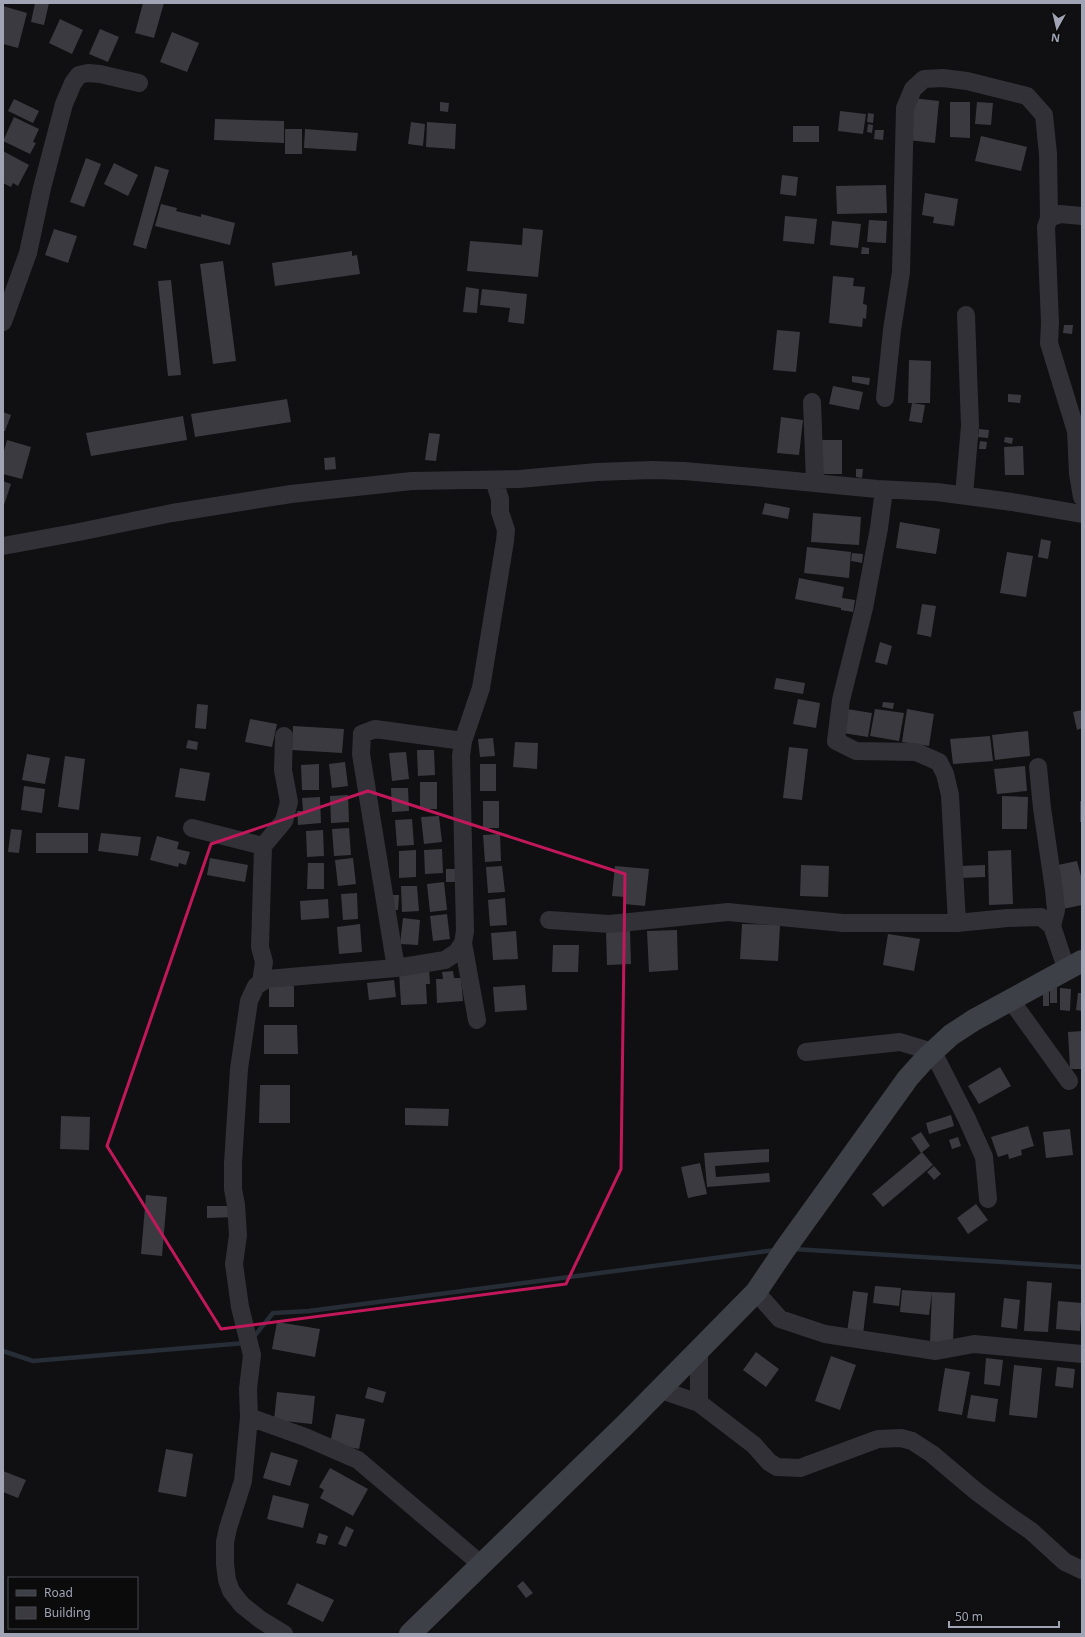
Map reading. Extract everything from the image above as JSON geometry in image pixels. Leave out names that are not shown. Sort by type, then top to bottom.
[{"type":"main road","points":[[410,1634],[661,1390],[756,1292],[785,1249],[908,1078],[933,1052],[951,1035],[974,1020],[1074,964]]},
{"type":"street","points":[[3,322],[28,253],[44,180],[64,104],[73,83],[79,75],[88,73],[139,83]]},
{"type":"street","points":[[885,398],[892,330],[901,272],[905,108],[913,89],[924,79],[943,78],[967,81],[1027,96],[1044,115],[1048,154],[1049,218],[1046,227],[1050,323],[1048,343],[1076,431],[1078,474],[1082,497]]},
{"type":"street","points":[[1049,218],[1060,214],[1082,216]]},
{"type":"street","points":[[964,495],[970,426],[966,315]]},
{"type":"street","points":[[812,402],[815,482]]},
{"type":"street","points":[[3,546],[172,513],[291,494],[412,481],[494,480],[597,472],[652,470],[684,471],[815,482],[884,490],[937,492],[1012,502],[1082,514]]},
{"type":"street","points":[[477,1020],[463,943],[465,931],[461,756],[463,741],[481,688],[505,541],[506,530],[500,512],[500,499],[494,480]]},
{"type":"street","points":[[884,490],[879,528],[864,608],[841,700],[836,741],[856,751],[916,752],[939,762],[950,795],[957,922]]},
{"type":"street","points":[[396,968],[361,754],[362,734],[375,729],[463,741]]},
{"type":"street","points":[[261,982],[264,962],[260,947],[263,846],[284,821],[289,802],[283,770],[284,736]]},
{"type":"street","points":[[1038,767],[1056,910],[1052,926]]},
{"type":"street","points":[[192,828],[263,846]]},
{"type":"street","points":[[549,920],[610,924],[728,912],[843,923],[957,922],[1041,917],[1052,926],[1074,964]]},
{"type":"street","points":[[284,1634],[261,1620],[242,1605],[232,1591],[227,1580],[225,1564],[228,1528],[242,1481],[249,1417],[248,1389],[252,1355],[240,1307],[235,1275],[234,1264],[238,1235],[233,1163],[240,1069],[249,1001],[256,986],[267,979],[396,968],[445,960],[457,952],[463,943]]},
{"type":"street","points":[[1010,999],[1069,1081]]},
{"type":"street","points":[[806,1052],[900,1042],[933,1052],[968,1119],[984,1157],[988,1199]]},
{"type":"street","points":[[756,1292],[780,1319],[825,1334],[936,1351],[974,1344],[1082,1354]]},
{"type":"street","points":[[699,1351],[699,1403]]},
{"type":"street","points":[[661,1390],[699,1403],[754,1445],[769,1462],[777,1467],[800,1468],[878,1439],[901,1438],[912,1441],[932,1454],[977,1492],[1031,1531],[1065,1562],[1082,1570]]},
{"type":"street","points":[[249,1417],[305,1437],[358,1460],[482,1565]]},
{"type":"highlighted area","points":[[368,791],[625,874],[621,1169],[566,1284],[221,1329],[107,1146],[211,844]]},
{"type":"building","points":[[35,3],[49,3],[44,25],[31,22]]},
{"type":"building","points":[[143,3],[164,3],[154,38],[135,33]]},
{"type":"building","points":[[3,6],[27,13],[18,48],[3,44]]},
{"type":"building","points":[[60,19],[83,30],[72,54],[49,43]]},
{"type":"building","points":[[100,29],[119,37],[108,62],[89,54]]},
{"type":"building","points":[[172,32],[199,43],[187,72],[160,62]]},
{"type":"building","points":[[912,98],[939,101],[935,143],[908,140]]},
{"type":"building","points":[[14,99],[39,111],[33,123],[8,111]]},
{"type":"building","points":[[440,102],[449,103],[448,112],[440,111]]},
{"type":"building","points":[[950,102],[970,102],[970,138],[950,137]]},
{"type":"building","points":[[977,102],[993,103],[991,125],[975,124]]},
{"type":"building","points":[[840,111],[866,114],[863,134],[838,131]]},
{"type":"building","points":[[868,113],[874,114],[873,123],[867,122]]},
{"type":"building","points":[[14,117],[39,129],[33,142],[36,143],[30,154],[3,141]]},
{"type":"building","points":[[215,119],[284,121],[284,143],[214,140]]},
{"type":"building","points":[[411,122],[425,124],[423,146],[408,144]]},
{"type":"building","points":[[427,122],[456,124],[455,149],[426,147]]},
{"type":"building","points":[[868,124],[873,125],[872,133],[867,132]]},
{"type":"building","points":[[793,126],[819,126],[819,142],[793,142]]},
{"type":"building","points":[[285,129],[302,129],[302,154],[285,154]]},
{"type":"building","points":[[305,129],[358,133],[356,151],[304,148]]},
{"type":"building","points":[[875,130],[884,130],[883,140],[874,139]]},
{"type":"building","points":[[981,136],[1027,147],[1021,171],[975,161]]},
{"type":"building","points":[[3,151],[29,165],[18,186],[13,183],[11,187],[3,183]]},
{"type":"building","points":[[86,158],[101,164],[84,207],[70,202]]},
{"type":"building","points":[[114,163],[138,175],[128,196],[104,184]]},
{"type":"building","points":[[155,166],[169,170],[146,249],[133,245]]},
{"type":"building","points":[[782,175],[798,177],[796,196],[780,194]]},
{"type":"building","points":[[886,185],[887,213],[837,214],[836,186]]},
{"type":"building","points":[[925,193],[958,199],[954,226],[933,223],[934,217],[922,215]]},
{"type":"building","points":[[161,204],[177,208],[176,211],[201,217],[201,214],[235,223],[230,245],[155,226]]},
{"type":"building","points":[[785,216],[817,219],[814,244],[783,241]]},
{"type":"building","points":[[869,220],[887,221],[886,243],[867,242]]},
{"type":"building","points":[[832,221],[861,224],[858,248],[830,245]]},
{"type":"building","points":[[523,228],[543,230],[538,277],[467,271],[470,241],[522,245]]},
{"type":"building","points":[[54,229],[77,236],[68,263],[45,255]]},
{"type":"building","points":[[862,247],[869,248],[869,254],[861,254]]},
{"type":"building","points":[[352,251],[352,256],[357,255],[360,274],[275,286],[272,263]]},
{"type":"building","points":[[223,261],[236,361],[213,364],[200,264]]},
{"type":"building","points":[[833,276],[854,278],[853,286],[865,287],[863,304],[867,305],[866,319],[863,318],[862,327],[829,323]]},
{"type":"building","points":[[171,280],[181,375],[168,376],[158,281]]},
{"type":"building","points":[[466,287],[479,289],[477,313],[463,312]]},
{"type":"building","points":[[482,289],[527,294],[524,324],[508,322],[510,308],[480,305]]},
{"type":"building","points":[[1064,325],[1073,325],[1072,334],[1063,333]]},
{"type":"building","points":[[777,330],[800,332],[796,372],[773,370]]},
{"type":"building","points":[[909,360],[931,361],[930,403],[908,403]]},
{"type":"building","points":[[852,376],[870,378],[869,385],[852,382]]},
{"type":"building","points":[[833,386],[863,392],[859,410],[829,404]]},
{"type":"building","points":[[1008,394],[1021,395],[1020,403],[1008,402]]},
{"type":"building","points":[[287,399],[291,422],[195,437],[191,414]]},
{"type":"building","points":[[912,403],[925,405],[922,423],[909,421]]},
{"type":"building","points":[[3,412],[11,415],[5,431],[3,431]]},
{"type":"building","points":[[183,416],[187,440],[91,456],[86,433]]},
{"type":"building","points":[[781,417],[803,420],[799,455],[777,453]]},
{"type":"building","points":[[979,429],[989,430],[988,438],[978,437]]},
{"type":"building","points":[[429,433],[440,434],[436,461],[425,460]]},
{"type":"building","points":[[1005,437],[1013,438],[1012,444],[1004,442]]},
{"type":"building","points":[[7,440],[31,447],[22,479],[3,474],[3,454]]},
{"type":"building","points":[[821,440],[842,440],[842,474],[821,474]]},
{"type":"building","points":[[980,441],[987,442],[986,449],[979,449]]},
{"type":"building","points":[[1023,446],[1024,475],[1005,475],[1004,447]]},
{"type":"building","points":[[335,457],[336,469],[325,470],[324,458]]},
{"type":"building","points":[[856,469],[863,469],[862,478],[856,477]]},
{"type":"building","points":[[3,481],[11,484],[3,508]]},
{"type":"building","points":[[765,503],[790,508],[788,519],[762,514]]},
{"type":"building","points":[[813,513],[861,517],[859,545],[811,542]]},
{"type":"building","points":[[900,522],[940,529],[936,554],[896,548]]},
{"type":"building","points":[[1041,539],[1051,541],[1048,559],[1038,557]]},
{"type":"building","points":[[807,547],[851,552],[849,578],[804,573]]},
{"type":"building","points":[[1007,552],[1033,556],[1026,597],[1000,593]]},
{"type":"building","points":[[852,553],[863,554],[862,563],[851,561]]},
{"type":"building","points":[[799,578],[844,587],[842,598],[855,600],[853,612],[841,610],[841,608],[795,599]]},
{"type":"building","points":[[922,604],[936,606],[931,637],[917,634]]},
{"type":"building","points":[[880,642],[892,646],[887,665],[875,662]]},
{"type":"building","points":[[776,678],[805,683],[803,694],[774,689]]},
{"type":"building","points":[[798,699],[820,703],[816,728],[793,724]]},
{"type":"building","points":[[883,702],[894,703],[893,709],[882,707]]},
{"type":"building","points":[[197,704],[208,705],[206,729],[195,728]]},
{"type":"building","points":[[847,709],[872,713],[868,737],[843,733]]},
{"type":"building","points":[[875,709],[904,713],[899,741],[870,736]]},
{"type":"building","points":[[907,709],[934,714],[929,746],[902,742]]},
{"type":"building","points":[[1082,710],[1082,728],[1077,730],[1073,712]]},
{"type":"building","points":[[250,719],[277,724],[272,747],[245,742]]},
{"type":"building","points":[[293,726],[344,729],[342,753],[292,750]]},
{"type":"building","points":[[1028,731],[1030,756],[995,760],[992,735]]},
{"type":"building","points":[[990,736],[993,761],[953,764],[950,739]]},
{"type":"building","points":[[493,738],[495,756],[480,757],[478,739]]},
{"type":"building","points":[[188,740],[198,742],[197,750],[186,748]]},
{"type":"building","points":[[515,742],[538,743],[537,769],[513,767]]},
{"type":"building","points":[[789,747],[808,749],[802,800],[783,798]]},
{"type":"building","points":[[417,750],[434,750],[435,775],[418,776]]},
{"type":"building","points":[[406,752],[409,779],[392,781],[389,753]]},
{"type":"building","points":[[27,754],[50,758],[45,784],[22,780]]},
{"type":"building","points":[[65,756],[85,759],[79,810],[58,807]]},
{"type":"building","points":[[345,762],[348,786],[332,788],[329,764]]},
{"type":"building","points":[[319,764],[319,790],[302,790],[301,765]]},
{"type":"building","points":[[480,764],[496,764],[496,791],[480,791]]},
{"type":"building","points":[[1025,766],[1027,791],[997,794],[994,769]]},
{"type":"building","points":[[180,768],[210,773],[205,801],[175,797]]},
{"type":"building","points":[[420,782],[437,782],[437,809],[420,809]]},
{"type":"building","points":[[24,786],[45,789],[42,813],[21,810]]},
{"type":"building","points":[[391,788],[408,788],[409,811],[392,812]]},
{"type":"building","points":[[348,795],[349,822],[331,823],[330,796]]},
{"type":"building","points":[[1002,796],[1028,797],[1027,829],[1002,829]]},
{"type":"building","points":[[320,797],[321,823],[298,825],[297,811],[303,811],[302,798]]},
{"type":"building","points":[[483,801],[499,801],[499,828],[483,828]]},
{"type":"building","points":[[1080,801],[1082,801],[1082,822],[1080,822]]},
{"type":"building","points":[[439,816],[442,842],[424,844],[421,817]]},
{"type":"building","points":[[412,819],[414,845],[397,846],[395,820]]},
{"type":"building","points":[[349,828],[351,855],[334,856],[332,829]]},
{"type":"building","points":[[11,829],[22,830],[19,853],[8,852]]},
{"type":"building","points":[[323,830],[324,856],[307,857],[306,831]]},
{"type":"building","points":[[36,833],[88,833],[88,853],[36,853]]},
{"type":"building","points":[[101,833],[141,837],[138,856],[98,851]]},
{"type":"building","points":[[500,834],[501,861],[485,862],[483,835]]},
{"type":"building","points":[[157,836],[179,842],[177,849],[190,852],[186,865],[179,863],[178,867],[150,860]]},
{"type":"building","points":[[442,849],[443,873],[425,874],[424,850]]},
{"type":"building","points":[[416,850],[416,877],[399,878],[399,851]]},
{"type":"building","points":[[1011,850],[1013,904],[989,905],[988,851]]},
{"type":"building","points":[[210,858],[248,865],[245,882],[207,875]]},
{"type":"building","points":[[353,858],[356,884],[338,886],[335,860]]},
{"type":"building","points":[[1077,861],[1082,880],[1082,905],[1063,909],[1053,866]]},
{"type":"building","points":[[308,863],[324,863],[324,889],[307,889]]},
{"type":"building","points":[[801,865],[829,866],[828,897],[800,896]]},
{"type":"building","points":[[985,865],[985,877],[960,878],[959,866]]},
{"type":"building","points":[[502,866],[505,892],[488,893],[486,867]]},
{"type":"building","points":[[615,866],[649,869],[645,906],[624,904],[625,897],[612,896]]},
{"type":"building","points":[[446,869],[456,869],[456,882],[446,882]]},
{"type":"building","points":[[444,882],[447,910],[430,912],[427,884]]},
{"type":"building","points":[[401,886],[417,886],[419,911],[402,912]]},
{"type":"building","points":[[357,893],[358,919],[343,920],[341,894]]},
{"type":"building","points":[[389,895],[399,895],[398,910],[388,910]]},
{"type":"building","points":[[505,898],[507,925],[490,926],[488,900]]},
{"type":"building","points":[[328,899],[329,918],[301,920],[300,901]]},
{"type":"building","points":[[447,914],[450,939],[433,941],[430,916]]},
{"type":"building","points":[[403,918],[420,920],[418,945],[400,944]]},
{"type":"building","points":[[360,924],[362,952],[339,954],[337,927]]},
{"type":"building","points":[[742,924],[780,925],[778,961],[740,959]]},
{"type":"building","points":[[606,930],[630,930],[631,964],[607,965]]},
{"type":"building","points":[[677,930],[678,970],[649,972],[647,931]]},
{"type":"building","points":[[516,931],[518,959],[493,960],[491,933]]},
{"type":"building","points":[[888,934],[920,939],[914,971],[883,965]]},
{"type":"building","points":[[553,945],[579,945],[578,972],[552,972]]},
{"type":"building","points":[[429,968],[430,984],[426,984],[427,1004],[401,1005],[399,970]]},
{"type":"building","points":[[453,971],[454,978],[461,978],[463,1001],[437,1003],[436,979],[443,979],[442,972]]},
{"type":"building","points":[[394,980],[396,997],[369,1000],[367,983]]},
{"type":"building","points":[[525,985],[527,1010],[495,1012],[493,987]]},
{"type":"building","points":[[269,986],[294,986],[294,1007],[269,1007]]},
{"type":"building","points":[[1050,986],[1057,986],[1057,1003],[1050,1003]]},
{"type":"building","points":[[1060,988],[1071,989],[1070,1011],[1060,1010]]},
{"type":"building","points":[[1043,991],[1049,991],[1049,1006],[1043,1006]]},
{"type":"building","points":[[1078,993],[1082,993],[1082,1011],[1076,1010]]},
{"type":"building","points":[[264,1025],[297,1025],[298,1054],[264,1054]]},
{"type":"building","points":[[1082,1031],[1082,1069],[1070,1069],[1068,1032]]},
{"type":"building","points":[[1000,1067],[1011,1086],[979,1104],[968,1086]]},
{"type":"building","points":[[260,1085],[290,1085],[290,1123],[259,1123]]},
{"type":"building","points":[[405,1108],[449,1109],[448,1126],[405,1125]]},
{"type":"building","points":[[951,1115],[954,1126],[929,1134],[926,1123]]},
{"type":"building","points":[[61,1116],[90,1117],[89,1150],[60,1149]]},
{"type":"building","points":[[1028,1126],[1034,1146],[1021,1150],[1022,1155],[1009,1159],[1008,1154],[998,1157],[991,1137]]},
{"type":"building","points":[[1070,1129],[1073,1155],[1046,1158],[1043,1132]]},
{"type":"building","points":[[921,1132],[930,1146],[921,1153],[911,1138]]},
{"type":"building","points":[[958,1137],[961,1146],[952,1149],[949,1140]]},
{"type":"building","points":[[769,1149],[769,1162],[715,1166],[716,1177],[769,1173],[770,1182],[707,1187],[704,1153]]},
{"type":"building","points":[[922,1152],[933,1165],[883,1207],[872,1194]]},
{"type":"building","points":[[700,1163],[707,1194],[688,1198],[681,1167]]},
{"type":"building","points":[[934,1166],[941,1174],[934,1180],[927,1172]]},
{"type":"building","points":[[146,1195],[167,1197],[162,1256],[141,1254]]},
{"type":"building","points":[[976,1204],[988,1220],[968,1234],[957,1218]]},
{"type":"building","points":[[207,1206],[235,1206],[235,1217],[207,1218]]},
{"type":"building","points":[[1027,1281],[1052,1283],[1048,1332],[1024,1331]]},
{"type":"building","points":[[875,1286],[901,1288],[899,1306],[873,1303]]},
{"type":"building","points":[[902,1290],[932,1292],[929,1315],[900,1312]]},
{"type":"building","points":[[853,1291],[868,1293],[863,1334],[847,1332]]},
{"type":"building","points":[[932,1292],[955,1293],[953,1343],[930,1342]]},
{"type":"building","points":[[1004,1298],[1020,1300],[1017,1329],[1001,1327]]},
{"type":"building","points":[[1058,1301],[1082,1303],[1080,1331],[1056,1329]]},
{"type":"building","points":[[277,1322],[320,1329],[315,1357],[272,1349]]},
{"type":"building","points":[[756,1352],[779,1369],[766,1387],[743,1370]]},
{"type":"building","points":[[831,1356],[856,1365],[840,1410],[815,1401]]},
{"type":"building","points":[[986,1358],[1003,1360],[1000,1386],[984,1384]]},
{"type":"building","points":[[1014,1365],[1042,1368],[1037,1418],[1009,1415]]},
{"type":"building","points":[[1057,1367],[1075,1369],[1073,1388],[1055,1386]]},
{"type":"building","points":[[945,1368],[970,1372],[962,1415],[938,1411]]},
{"type":"building","points":[[368,1387],[386,1392],[383,1403],[365,1398]]},
{"type":"building","points":[[277,1392],[315,1396],[312,1424],[274,1420]]},
{"type":"building","points":[[971,1395],[998,1399],[995,1422],[967,1418]]},
{"type":"building","points":[[336,1414],[365,1419],[359,1449],[330,1444]]},
{"type":"building","points":[[166,1449],[193,1454],[186,1497],[158,1492]]},
{"type":"building","points":[[271,1452],[298,1460],[290,1486],[263,1478]]},
{"type":"building","points":[[330,1468],[368,1489],[353,1516],[320,1498],[324,1490],[319,1487]]},
{"type":"building","points":[[3,1471],[26,1480],[18,1498],[3,1492]]},
{"type":"building","points":[[273,1495],[309,1504],[303,1528],[267,1519]]},
{"type":"building","points":[[346,1526],[354,1530],[346,1547],[338,1544]]},
{"type":"building","points":[[319,1533],[328,1536],[325,1545],[316,1543]]},
{"type":"building","points":[[523,1581],[533,1593],[526,1598],[517,1586]]},
{"type":"building","points":[[297,1583],[334,1600],[323,1622],[287,1604]]},
{"type":"waterway","points":[[793,1249],[1082,1267]]},
{"type":"waterway","points":[[252,1339],[273,1313],[309,1311],[776,1250]]},
{"type":"waterway","points":[[3,1351],[33,1361],[245,1343]]}]
